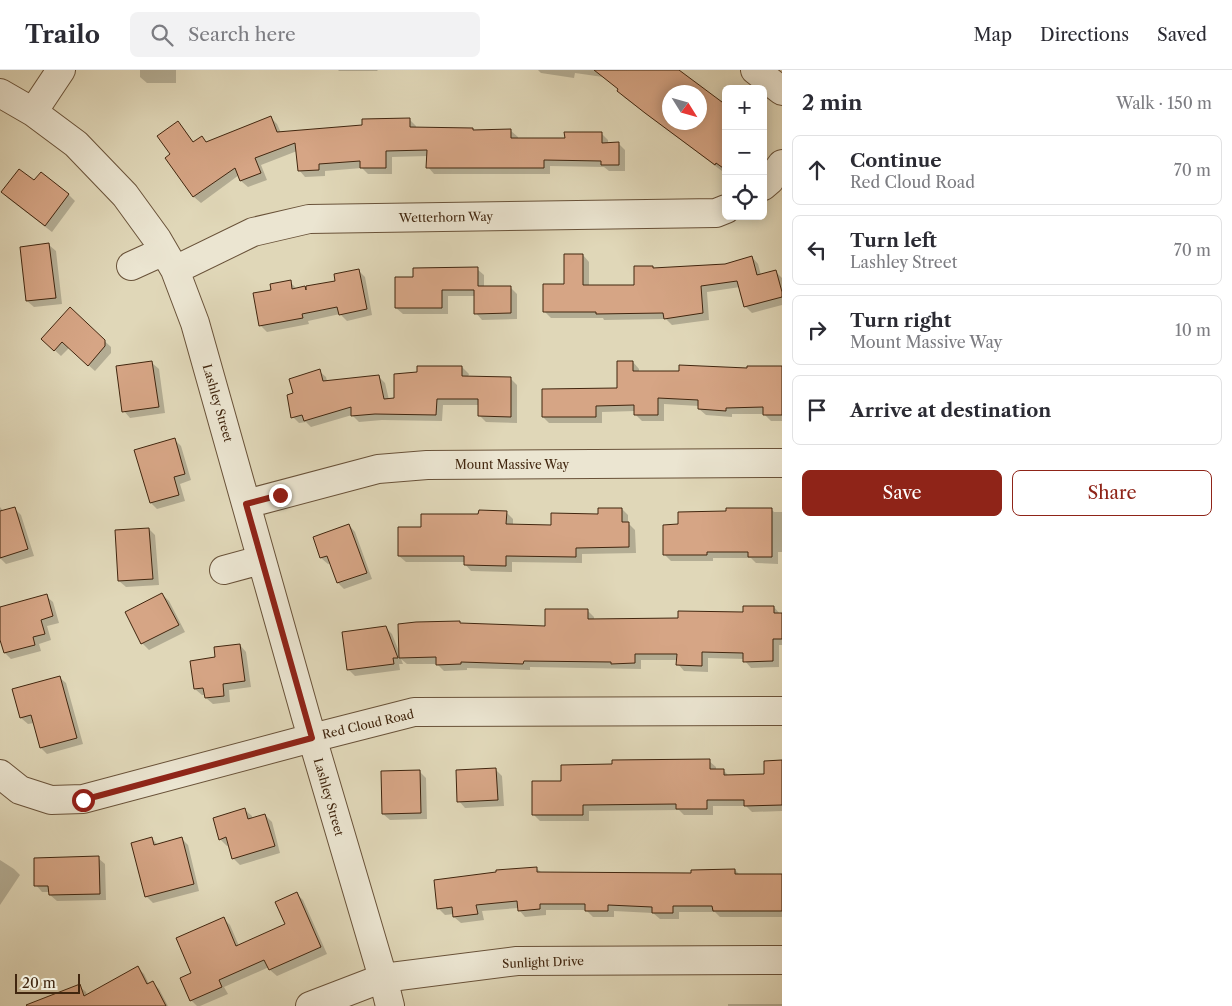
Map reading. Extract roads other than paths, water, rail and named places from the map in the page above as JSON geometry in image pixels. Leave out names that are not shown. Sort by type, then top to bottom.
[{"type":"street","points":[[33,112],[61,70]]},
{"type":"street","points":[[755,70],[782,91]]},
{"type":"street","name":"Lashley Street","points":[[0,93],[33,112],[76,144],[126,195],[157,239],[169,260],[195,323],[261,560],[390,1006]]},
{"type":"street","points":[[767,183],[782,164]]},
{"type":"street","name":"Wetterhorn Way","points":[[169,260],[253,232],[309,219],[706,213],[722,210]]},
{"type":"street","points":[[131,266],[169,260]]},
{"type":"street","name":"Mount Massive Way","points":[[246,504],[378,469],[427,465],[782,462]]},
{"type":"street","points":[[224,570],[261,560]]},
{"type":"street","name":"Red Cloud Road","points":[[0,774],[20,790],[50,800],[83,800],[414,712],[782,711]]},
{"type":"street","name":"Sunlight Drive","points":[[310,1006],[383,978],[517,961],[782,960]]}]
